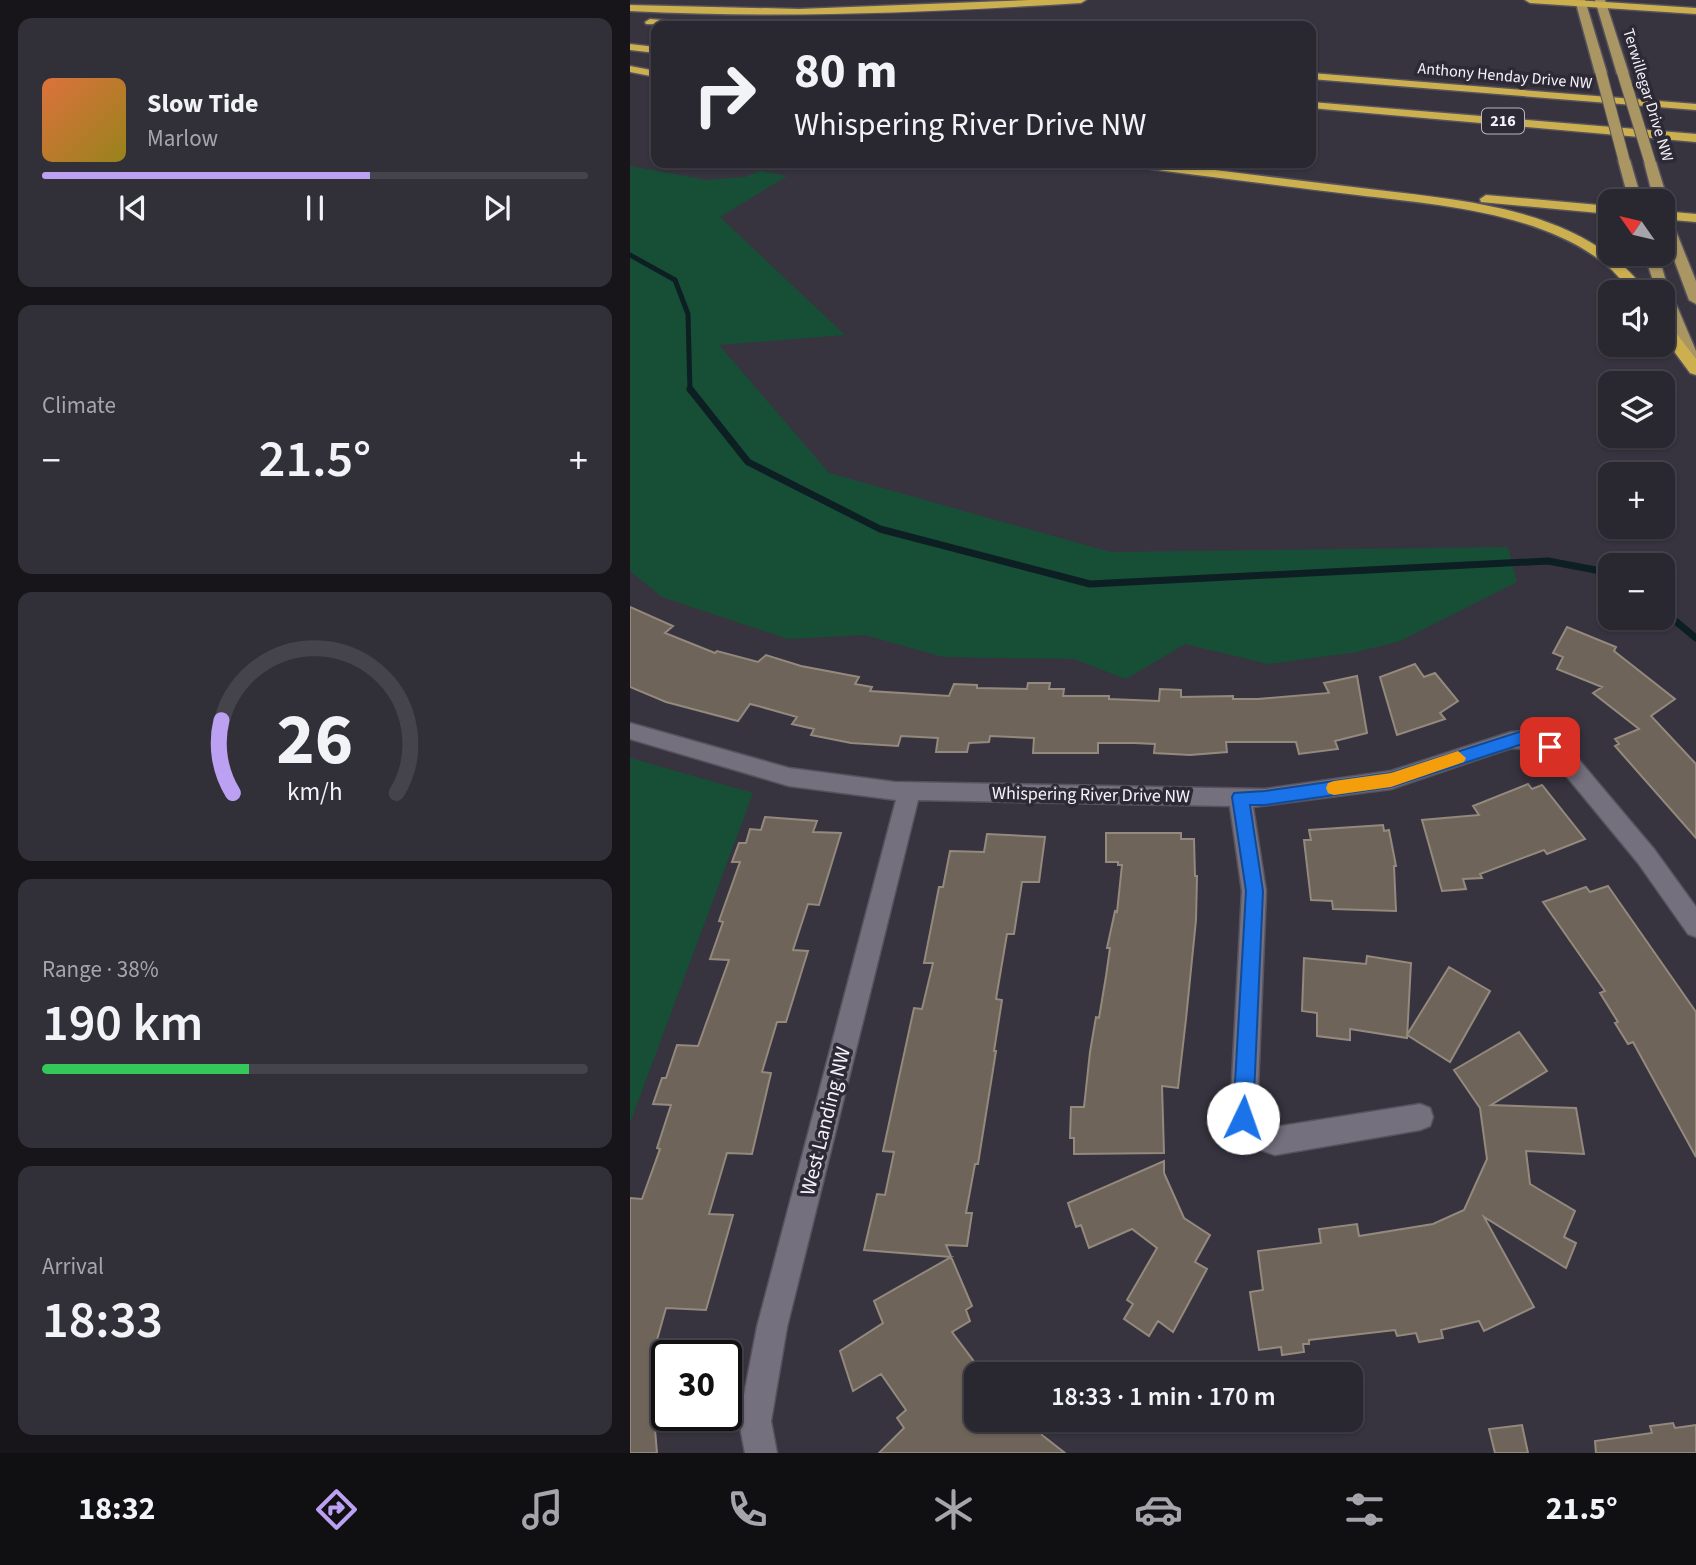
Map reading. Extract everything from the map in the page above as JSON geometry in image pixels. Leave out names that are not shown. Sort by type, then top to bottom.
[{"type":"highway","points":[[630,8],[843,12],[1082,0]]},
{"type":"highway","points":[[1530,0],[1601,2],[1696,11]]},
{"type":"highway","points":[[1690,0],[1696,1]]},
{"type":"highway","points":[[643,22],[651,23]]},
{"type":"highway","points":[[630,47],[651,49]]},
{"type":"highway","points":[[630,69],[651,73]]},
{"type":"highway","name":"Anthony Henday Drive NW","points":[[1316,76],[1696,107]]},
{"type":"highway","name":"216","points":[[1316,105],[1696,138]]},
{"type":"highway","points":[[1179,168],[1463,206],[1517,217],[1556,231],[1586,246],[1629,280]]},
{"type":"highway","points":[[1244,176],[1598,209]]},
{"type":"highway","points":[[1675,213],[1696,218]]},
{"type":"highway","points":[[1675,341],[1696,369]]},
{"type":"main road","points":[[1581,2],[1632,189]]},
{"type":"main road","name":"Terwillegar Drive NW","points":[[1601,2],[1657,189]]},
{"type":"main road","name":"Terwillegar Drive NW","points":[[1675,243],[1696,300]]},
{"type":"main road","points":[[1654,266],[1696,369]]},
{"type":"street","name":"Whispering River Drive NW","points":[[630,731],[789,777],[909,791],[1265,798],[1391,780],[1519,739],[1550,747],[1566,760],[1646,856],[1696,926]]},
{"type":"street","name":"West Landing NW","points":[[761,1453],[755,1421],[772,1327],[909,791]]},
{"type":"street","points":[[1240,797],[1255,891],[1243,1118],[1254,1134],[1275,1141],[1420,1117]]},
{"type":"green space","points":[[630,166],[707,180],[745,177],[761,171],[787,176],[720,217],[845,335],[719,345],[829,473],[1110,552],[1508,547],[1517,582],[1400,641],[1357,652],[1268,664],[1185,644],[1126,679],[1074,659],[943,657],[865,635],[788,639],[662,597],[630,571]]},
{"type":"green space","points":[[630,758],[753,793],[630,1123]]},
{"type":"building","points":[[630,607],[673,626],[665,633],[715,653],[717,651],[758,662],[766,655],[801,666],[859,677],[855,684],[872,687],[870,691],[949,696],[954,684],[977,685],[977,688],[1027,689],[1028,683],[1050,683],[1049,689],[1064,689],[1063,696],[1109,696],[1109,699],[1159,701],[1160,689],[1181,690],[1181,697],[1233,696],[1233,699],[1258,699],[1329,693],[1324,683],[1357,676],[1367,733],[1335,741],[1338,749],[1299,754],[1296,742],[1226,742],[1227,752],[1190,755],[1154,753],[1155,744],[1134,743],[1098,743],[1098,753],[1033,753],[1034,738],[990,736],[989,742],[969,743],[967,752],[936,752],[938,738],[901,736],[898,746],[851,743],[811,735],[814,729],[792,724],[797,717],[758,706],[750,704],[738,721],[666,702],[630,687]]},
{"type":"building","points":[[1567,627],[1616,647],[1614,651],[1675,699],[1651,716],[1696,764],[1696,838],[1615,746],[1619,744],[1615,739],[1639,729],[1593,693],[1602,687],[1557,669],[1563,657],[1553,653]]},
{"type":"building","points":[[1415,664],[1424,677],[1435,673],[1458,701],[1440,713],[1445,719],[1397,735],[1380,677]]},
{"type":"building","points":[[1528,784],[1532,789],[1542,785],[1585,839],[1547,854],[1544,850],[1480,874],[1482,878],[1463,879],[1466,889],[1442,891],[1422,820],[1479,815],[1473,806]]},
{"type":"building","points":[[765,817],[817,821],[813,832],[841,833],[819,905],[808,904],[793,950],[808,951],[786,1022],[777,1022],[762,1072],[771,1073],[752,1154],[727,1153],[709,1214],[733,1215],[706,1310],[666,1308],[657,1340],[651,1340],[651,1431],[655,1431],[657,1453],[630,1453],[630,1198],[642,1199],[660,1149],[657,1148],[671,1105],[653,1104],[662,1078],[666,1078],[677,1045],[698,1046],[729,960],[710,959],[723,922],[719,921],[740,862],[732,862],[739,843],[746,843],[750,829],[761,830]]},
{"type":"building","points":[[1383,825],[1384,831],[1389,830],[1396,866],[1396,911],[1333,909],[1332,901],[1311,900],[1304,840],[1311,840],[1309,830]]},
{"type":"building","points":[[1106,833],[1181,833],[1181,839],[1194,839],[1196,920],[1178,1088],[1162,1086],[1164,1153],[1074,1154],[1074,1138],[1070,1138],[1071,1107],[1084,1107],[1090,1052],[1106,976],[1110,948],[1107,948],[1115,911],[1117,912],[1122,865],[1118,865],[1118,862],[1106,862]]},
{"type":"building","points":[[987,834],[1045,837],[1039,882],[1022,882],[1014,934],[1007,934],[996,999],[1002,1000],[996,1051],[978,1164],[975,1164],[966,1213],[972,1213],[967,1246],[946,1245],[972,1306],[966,1310],[970,1321],[952,1332],[974,1362],[964,1362],[964,1432],[1042,1432],[1065,1453],[879,1453],[904,1428],[897,1418],[906,1410],[881,1374],[853,1391],[840,1351],[883,1323],[874,1301],[951,1257],[864,1250],[877,1194],[885,1195],[894,1152],[883,1151],[914,1008],[922,1009],[933,963],[924,963],[939,887],[943,887],[950,851],[984,852]]},
{"type":"building","points":[[1608,886],[1696,1012],[1696,1157],[1633,1042],[1628,1044],[1615,1023],[1618,1022],[1600,993],[1605,991],[1543,902],[1586,887],[1590,892]]},
{"type":"building","points":[[1367,956],[1411,963],[1407,1038],[1350,1029],[1350,1040],[1317,1036],[1317,1013],[1302,1011],[1304,958],[1366,964]]},
{"type":"building","points":[[1449,967],[1490,991],[1450,1062],[1407,1035]]},
{"type":"building","points":[[1519,1032],[1547,1071],[1491,1105],[1576,1108],[1584,1154],[1526,1151],[1530,1184],[1575,1211],[1564,1237],[1576,1243],[1566,1268],[1484,1217],[1534,1307],[1484,1331],[1479,1321],[1441,1330],[1443,1338],[1419,1342],[1416,1333],[1397,1336],[1395,1330],[1309,1340],[1309,1344],[1303,1344],[1304,1352],[1282,1355],[1281,1347],[1259,1350],[1250,1292],[1263,1290],[1258,1251],[1321,1243],[1319,1229],[1357,1224],[1359,1236],[1433,1224],[1464,1210],[1487,1159],[1480,1108],[1454,1070]]},
{"type":"building","points":[[1164,1161],[1164,1173],[1184,1218],[1210,1235],[1195,1262],[1207,1269],[1173,1332],[1158,1321],[1149,1336],[1124,1319],[1133,1304],[1127,1300],[1157,1248],[1132,1229],[1089,1248],[1081,1225],[1076,1227],[1068,1203]]},
{"type":"building","points":[[1673,1423],[1675,1428],[1696,1425],[1696,1453],[1596,1453],[1595,1441],[1652,1433],[1650,1426]]},
{"type":"building","points":[[1522,1425],[1528,1453],[1495,1453],[1489,1429]]},
{"type":"waterway","points":[[630,255],[675,280],[688,314],[690,391]]},
{"type":"waterway","points":[[690,389],[748,462],[880,529],[1090,584],[1548,561],[1598,570]]},
{"type":"waterway","points":[[1675,621],[1696,638]]},
{"type":"slow traffic","points":[[1334,788],[1391,780],[1458,758]]},
{"type":"route","points":[[1243,1118],[1255,891],[1240,797],[1265,798],[1391,780],[1511,740],[1531,740],[1550,747]]}]
